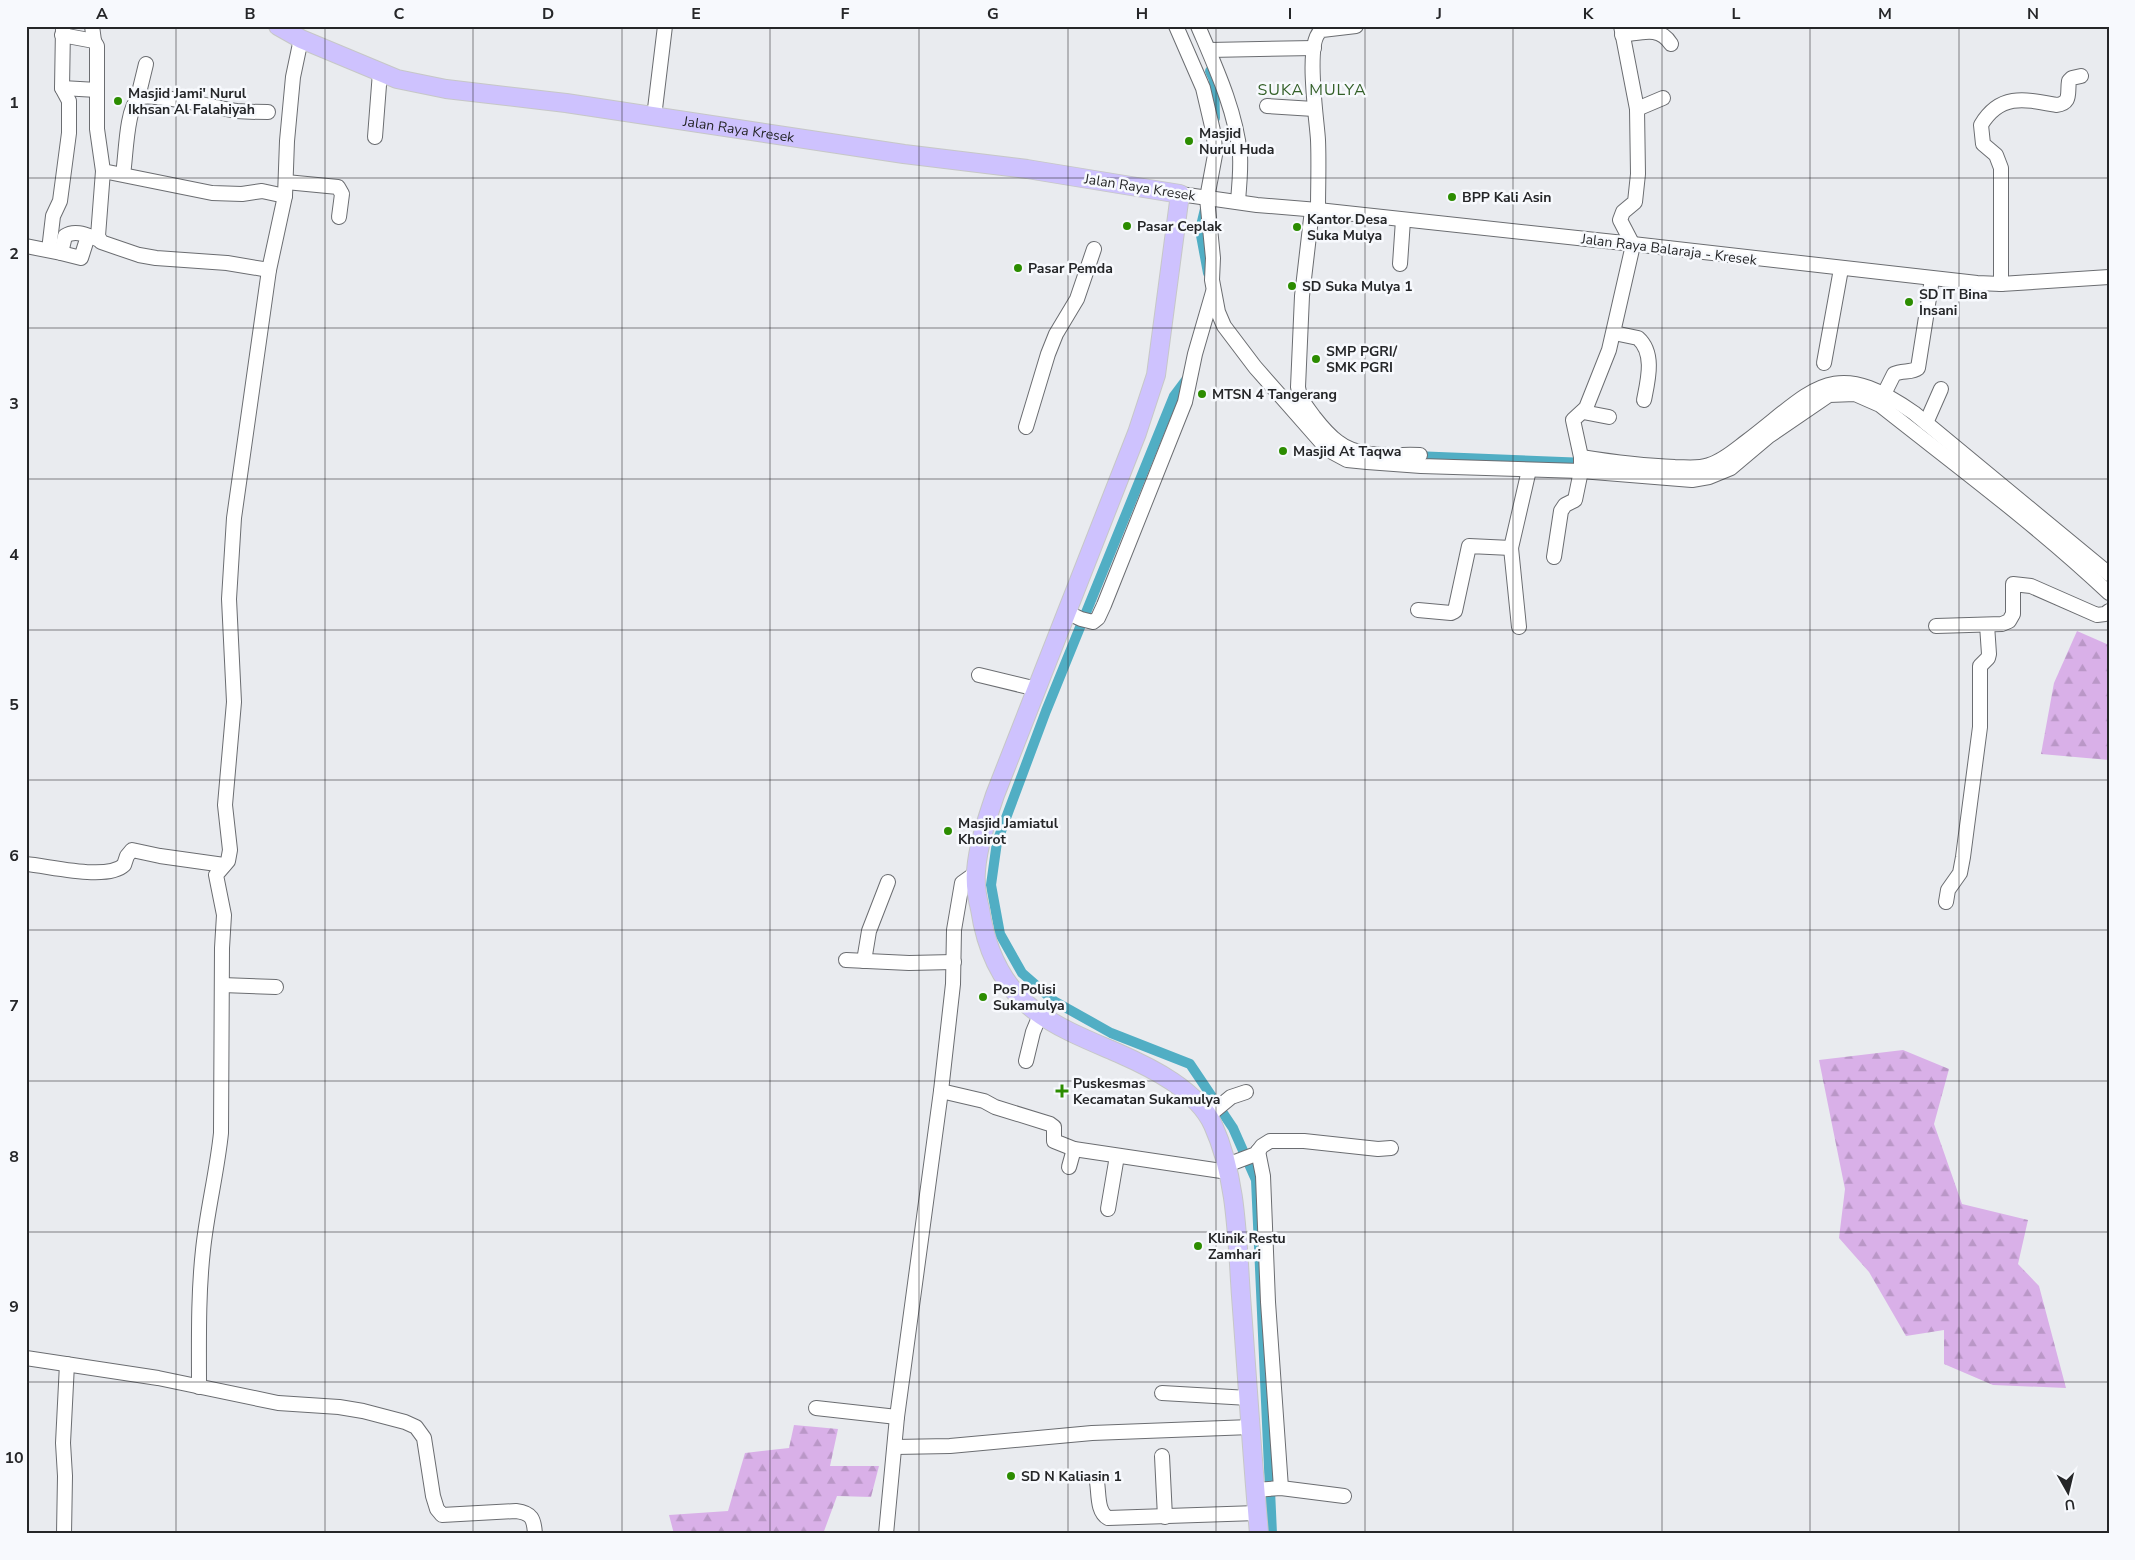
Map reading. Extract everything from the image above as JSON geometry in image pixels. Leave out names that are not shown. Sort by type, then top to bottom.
[{"type":"main road","name":"Jalan Raya Kresek","points":[[278,26],[301,39],[397,79],[446,89],[566,104],[904,154],[1027,169],[1180,194]]},
{"type":"main road","points":[[1180,194],[1156,375],[1079,618],[1037,689],[986,822],[976,873],[983,927],[994,962],[1012,988],[1026,1003],[1040,1014],[1075,1034],[1162,1073],[1211,1113],[1219,1139],[1232,1166],[1259,1534]]},
{"type":"street","points":[[26,246],[81,258],[94,238],[103,171],[97,129],[97,46],[94,41],[92,26]]},
{"type":"street","points":[[654,117],[665,26]]},
{"type":"street","points":[[1176,26],[1200,50],[1230,110],[1240,154],[1234,202]]},
{"type":"street","points":[[1198,26],[1203,88],[1214,135],[1215,155],[1209,199],[1214,290],[1218,312],[1224,326],[1256,367],[1322,443],[1334,453],[1347,460],[1368,462],[1529,470],[1581,464],[1696,468],[1707,466],[1728,456],[1782,412],[1824,386],[1834,383],[1857,383],[1894,399],[1926,423],[2109,593]]},
{"type":"street","points":[[1356,26],[1320,31],[1316,37],[1314,48],[1312,93],[1318,139],[1315,210],[1302,296],[1298,387],[1304,405],[1326,432],[1345,447],[1360,452],[1420,455]]},
{"type":"street","points":[[55,252],[53,216],[60,201],[69,133],[69,101],[62,88],[63,30],[94,41]]},
{"type":"street","points":[[1554,557],[1561,511],[1564,506],[1575,500],[1581,464],[1573,422],[1576,416],[1583,412],[1601,371],[1614,333],[1633,245],[1620,220],[1621,215],[1634,204],[1636,198],[1638,164],[1637,108],[1621,31],[1661,32],[1666,35],[1671,44]]},
{"type":"street","points":[[199,1387],[200,1280],[208,1213],[218,1161],[221,1133],[224,915],[216,875],[230,856],[225,805],[234,702],[229,599],[234,518],[269,270],[286,189],[287,141],[293,77],[301,39]]},
{"type":"street","points":[[1200,50],[1314,48]]},
{"type":"street","points":[[123,174],[129,121],[137,100],[146,64]]},
{"type":"street","points":[[375,137],[380,72]]},
{"type":"street","points":[[2001,284],[2001,168],[1996,155],[1983,144],[1981,125],[1992,109],[2012,100],[2062,104],[2068,100],[2069,81],[2081,76]]},
{"type":"street","points":[[62,88],[97,90]]},
{"type":"street","points":[[137,100],[148,96],[237,111],[268,112]]},
{"type":"street","points":[[1637,108],[1663,98]]},
{"type":"street","points":[[1267,106],[1314,109]]},
{"type":"street","points":[[103,171],[212,193],[242,194],[286,189],[338,188],[342,194],[339,217]]},
{"type":"street","name":"Jalan Raya Kresek","points":[[1180,194],[1234,202]]},
{"type":"street","name":"Jalan Raya Balaraja - Kresek","points":[[1234,202],[1932,279],[2001,284],[2109,277]]},
{"type":"street","points":[[1400,264],[1403,220]]},
{"type":"street","points":[[55,252],[65,236],[74,232],[139,255],[227,263],[269,270]]},
{"type":"street","points":[[1026,427],[1048,354],[1056,334],[1077,299],[1094,249]]},
{"type":"street","points":[[1824,363],[1841,269]]},
{"type":"street","points":[[1884,394],[1894,374],[1914,371],[1918,368],[1932,279]]},
{"type":"street","points":[[1079,618],[1095,622],[1104,605],[1185,402],[1202,324],[1214,290]]},
{"type":"street","points":[[1614,333],[1638,338],[1646,348],[1649,364],[1644,400]]},
{"type":"street","points":[[1926,423],[1941,389]]},
{"type":"street","points":[[1581,464],[1692,480],[1709,477],[1731,468],[1819,400],[1829,395],[1855,394],[1880,405],[2109,574]]},
{"type":"street","points":[[1583,412],[1609,417]]},
{"type":"street","points":[[1519,627],[1511,548],[1529,470]]},
{"type":"street","points":[[1418,610],[1451,613],[1455,611],[1469,546],[1511,548]]},
{"type":"street","points":[[1936,626],[2002,624],[2009,621],[2012,618],[2013,584],[2031,586],[2097,615],[2105,614],[2109,611]]},
{"type":"street","points":[[1946,902],[1948,890],[1960,873],[1963,857],[1980,727],[1980,666],[1988,658],[1989,654],[1987,625]]},
{"type":"street","points":[[979,675],[1037,689]]},
{"type":"street","points":[[26,864],[112,873],[124,865],[126,856],[132,850],[137,850],[160,856],[224,866]]},
{"type":"street","points":[[886,1534],[897,1417],[941,1091],[954,962],[954,930],[962,883],[976,873]]},
{"type":"street","points":[[864,961],[869,931],[888,882]]},
{"type":"street","points":[[846,960],[909,963],[954,962]]},
{"type":"street","points":[[222,985],[276,988]]},
{"type":"street","points":[[1026,1061],[1033,1032],[1040,1014]]},
{"type":"street","points":[[941,1091],[984,1101],[995,1107],[1050,1124],[1054,1127],[1054,1141],[1056,1144],[1074,1150],[1117,1156],[1232,1166],[1257,1152],[1265,1143],[1276,1140],[1378,1149],[1391,1148]]},
{"type":"street","points":[[1211,1113],[1226,1101],[1246,1092]]},
{"type":"street","points":[[1069,1167],[1074,1150]]},
{"type":"street","points":[[1257,1152],[1263,1176],[1278,1488]]},
{"type":"street","points":[[1108,1209],[1117,1156]]},
{"type":"street","points":[[26,1358],[158,1378],[278,1403],[355,1410],[405,1422],[416,1427],[424,1438],[433,1496],[437,1509],[442,1514],[527,1512],[534,1519],[535,1534]]},
{"type":"street","points":[[64,1534],[65,1476],[63,1443],[67,1364]]},
{"type":"street","points":[[1162,1393],[1249,1398]]},
{"type":"street","points":[[816,1408],[897,1417]]},
{"type":"street","points":[[895,1446],[950,1446],[1101,1432],[1156,1429],[1212,1430],[1251,1427]]},
{"type":"street","points":[[1162,1456],[1165,1517]]},
{"type":"street","points":[[1097,1482],[1100,1509],[1104,1516],[1108,1518],[1257,1513]]},
{"type":"street","points":[[1257,1490],[1278,1488],[1344,1496]]},
{"type":"green space","points":[[2077,631],[2109,645],[2109,760],[2041,754],[2054,683]]},
{"type":"green space","points":[[1903,1050],[1949,1069],[1934,1124],[1962,1204],[2028,1220],[2018,1264],[2039,1286],[2066,1388],[1993,1385],[1944,1364],[1944,1330],[1906,1336],[1869,1272],[1839,1238],[1845,1189],[1819,1060]]},
{"type":"green space","points":[[794,1425],[838,1429],[830,1466],[879,1466],[871,1497],[837,1496],[823,1534],[674,1534],[669,1515],[728,1511],[745,1453],[789,1448]]},
{"type":"waterway","points":[[1210,71],[1214,80],[1215,118]]},
{"type":"waterway","points":[[1205,209],[1200,230],[1208,273]]},
{"type":"waterway","points":[[1189,376],[1174,396],[1046,711],[997,842],[991,885],[1000,934],[1022,973],[1054,1001],[1111,1033],[1190,1064],[1233,1128],[1256,1180],[1272,1534]]},
{"type":"waterway","points":[[1414,456],[1587,463]]},
{"type":"place","name":"Masjid Jami' Nurul Ikhsan Al Falahiyah","points":[[118,101]]},
{"type":"place","name":"Masjid Nurul Huda","points":[[1189,141]]},
{"type":"place","name":"BPP Kali Asin","points":[[1452,197]]},
{"type":"place","name":"Pasar Ceplak","points":[[1127,226]]},
{"type":"place","name":"Kantor Desa Suka Mulya","points":[[1297,227]]},
{"type":"place","name":"Pasar Pemda","points":[[1018,268]]},
{"type":"place","name":"SD Suka Mulya 1","points":[[1292,286]]},
{"type":"place","name":"SD IT Bina Insani","points":[[1909,302]]},
{"type":"place","name":"SMP PGRI/ SMK PGRI","points":[[1316,359]]},
{"type":"place","name":"MTSN 4 Tangerang","points":[[1202,394]]},
{"type":"place","name":"Masjid At Taqwa","points":[[1283,451]]},
{"type":"place","name":"Masjid Jamiatul Khoirot","points":[[948,831]]},
{"type":"place","name":"Pos Polisi Sukamulya","points":[[983,997]]},
{"type":"place","name":"Puskesmas Kecamatan Sukamulya","points":[[1062,1091]]},
{"type":"place","name":"Klinik Restu Zamhari","points":[[1198,1246]]},
{"type":"place","name":"SD N Kaliasin 1","points":[[1011,1476]]},
{"type":"district","name":"SUKA MULYA","points":[[1312,89]]}]
